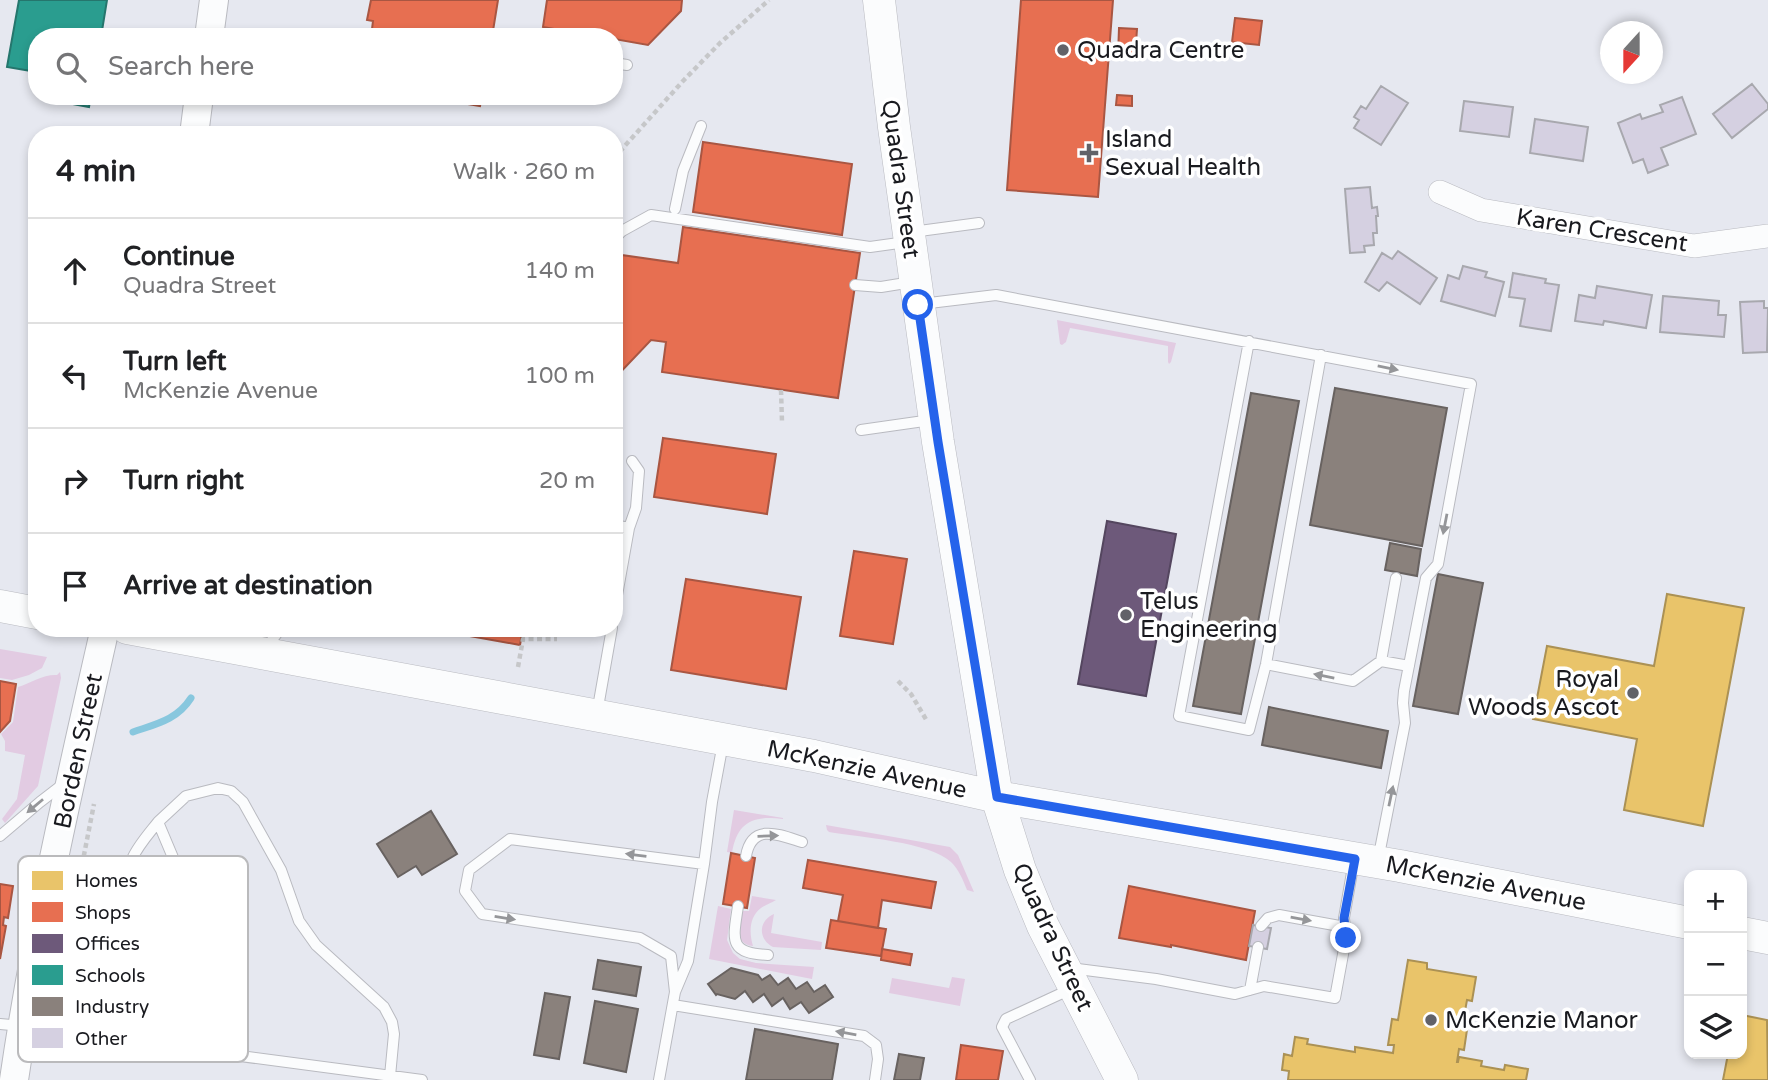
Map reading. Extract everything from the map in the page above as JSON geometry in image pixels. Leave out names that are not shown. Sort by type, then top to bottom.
[{"type":"main road","name":"Quadra Street","points":[[879,0],[888,86],[934,420],[997,797],[1043,926],[1122,1080]]},
{"type":"main road","points":[[0,606],[28,611]]},
{"type":"main road","name":"McKenzie Avenue","points":[[176,637],[814,756],[997,797],[1366,861],[1684,922]]},
{"type":"main road","points":[[1747,934],[1768,938]]},
{"type":"street","points":[[210,28],[214,0]]},
{"type":"street","points":[[195,126],[198,105]]},
{"type":"street","name":"Karen Crescent","points":[[1440,192],[1481,210],[1694,246],[1768,236]]},
{"type":"street","name":"Borden Street","points":[[53,856],[103,637]]},
{"type":"street","name":"Borden Street","points":[[15,1022],[15,1080]]},
{"type":"lane","points":[[623,64],[627,65]]},
{"type":"lane","points":[[675,209],[683,171],[701,126]]},
{"type":"lane","points":[[623,230],[651,215],[870,247],[979,223]]},
{"type":"lane","points":[[855,285],[881,286],[917,293],[996,295],[1471,384],[1438,564],[1426,578],[1403,703],[1405,723],[1366,861],[1344,918],[1346,938],[1335,998],[1264,986],[1235,994],[1156,979],[1070,977],[1006,1019],[1002,1027],[1030,1080]]},
{"type":"lane","points":[[1249,341],[1179,716],[1249,730],[1266,664],[1321,355]]},
{"type":"lane","points":[[861,430],[934,420]]},
{"type":"lane","points":[[623,562],[636,508],[639,478],[639,471],[632,461]]},
{"type":"lane","points":[[623,527],[629,528]]},
{"type":"lane","points":[[1266,664],[1353,681],[1381,661],[1396,578]]},
{"type":"lane","points":[[262,653],[274,637]]},
{"type":"lane","points":[[596,716],[609,637]]},
{"type":"lane","points":[[1381,661],[1409,666]]},
{"type":"lane","points":[[659,1080],[675,992],[688,961],[723,739]]},
{"type":"lane","points":[[0,836],[71,778]]},
{"type":"lane","points":[[133,856],[158,822],[186,796],[218,788],[231,791],[243,802],[281,870],[299,921],[316,945],[384,1007],[392,1022],[394,1034],[390,1076]]},
{"type":"lane","points":[[158,822],[172,856]]},
{"type":"lane","points":[[746,856],[750,842],[761,834],[775,834],[803,842]]},
{"type":"lane","points":[[675,992],[671,956],[640,939],[482,914],[465,891],[469,870],[510,839],[704,864]]},
{"type":"lane","points":[[738,906],[734,936],[738,947],[750,954],[768,955]]},
{"type":"lane","points":[[1261,926],[1268,918],[1279,915],[1345,927]]},
{"type":"lane","points":[[1250,990],[1258,947]]},
{"type":"lane","points":[[673,1005],[864,1036],[876,1045],[878,1059],[875,1080]]},
{"type":"lane","points":[[248,1056],[422,1080]]},
{"type":"path","points":[[623,148],[720,43],[769,0]]},
{"type":"path","points":[[780,390],[782,422]]},
{"type":"path","points":[[518,667],[523,639],[557,639]]},
{"type":"path","points":[[898,681],[911,694],[927,721]]},
{"type":"shaded area","points":[[1057,320],[1176,343],[1171,362],[1168,362],[1168,346],[1070,328],[1066,342],[1062,345]]},
{"type":"shaded area","points":[[0,649],[47,657],[42,668],[29,675],[12,680],[0,678]]},
{"type":"shaded area","points":[[60,672],[61,678],[38,786],[5,823],[2,819],[17,799],[25,755],[5,751],[5,741],[1,734],[13,722],[18,687]]},
{"type":"shaded area","points":[[734,810],[783,819],[763,818],[748,823],[738,834],[732,853],[727,852]]},
{"type":"shaded area","points":[[826,825],[950,847],[958,855],[974,892],[967,890],[956,868],[941,855],[911,845],[829,832]]},
{"type":"shaded area","points":[[752,896],[776,900],[761,908],[754,916],[751,931],[753,946],[743,942],[739,933],[742,911],[749,911]]},
{"type":"shaded area","points":[[718,906],[731,909],[727,940],[733,953],[740,959],[756,963],[814,967],[812,979],[709,959]]},
{"type":"shaded area","points":[[774,914],[771,933],[822,942],[821,950],[773,947],[768,944],[763,935],[763,925]]},
{"type":"shaded area","points":[[952,977],[965,979],[960,1006],[889,993],[892,978],[949,988]]},
{"type":"building: Homes","name":"Royal Woods Ascot","points":[[1667,594],[1744,608],[1703,826],[1624,810],[1637,739],[1533,719],[1547,646],[1654,666]]},
{"type":"building: Homes","name":"McKenzie Manor","points":[[1408,960],[1427,963],[1427,969],[1476,977],[1472,1001],[1467,1000],[1463,1022],[1468,1023],[1464,1050],[1459,1049],[1457,1062],[1459,1057],[1482,1061],[1481,1066],[1504,1070],[1505,1065],[1528,1069],[1526,1080],[1288,1080],[1289,1071],[1282,1070],[1284,1054],[1292,1056],[1295,1037],[1308,1039],[1307,1044],[1355,1052],[1355,1047],[1393,1053],[1394,1045],[1388,1045],[1392,1019],[1398,1020]]},
{"type":"building: Homes","points":[[1747,1016],[1767,1020],[1768,1080],[1723,1080],[1727,1059],[1747,1059]]},
{"type":"building: Shops","points":[[371,0],[498,0],[493,28],[372,28],[373,21],[367,20]]},
{"type":"building: Shops","points":[[547,0],[682,0],[681,11],[648,45],[623,41],[623,28],[543,27]]},
{"type":"building: Shops","name":"Quadra Centre","points":[[1021,0],[1113,0],[1098,197],[1007,190]]},
{"type":"building: Shops","points":[[1235,18],[1262,21],[1259,45],[1232,42]]},
{"type":"building: Shops","points":[[1119,28],[1137,29],[1135,57],[1118,56]]},
{"type":"building: Shops","points":[[1117,95],[1132,96],[1132,106],[1116,105]]},
{"type":"building: Shops","points":[[703,142],[852,164],[842,235],[693,212]]},
{"type":"building: Shops","points":[[683,227],[860,253],[838,398],[662,372],[666,342],[651,340],[623,370],[623,255],[678,263]]},
{"type":"building: Shops","points":[[663,438],[776,454],[767,514],[654,497]]},
{"type":"building: Shops","points":[[854,551],[907,559],[893,644],[840,636]]},
{"type":"building: Shops","points":[[686,579],[801,597],[786,689],[671,670]]},
{"type":"building: Shops","points":[[475,637],[521,637],[520,645]]},
{"type":"building: Shops","points":[[0,681],[16,684],[10,721],[0,732]]},
{"type":"building: Shops","points":[[731,853],[755,858],[747,908],[723,904]]},
{"type":"building: Shops","points":[[808,860],[936,882],[931,908],[882,900],[878,928],[838,921],[843,895],[803,888]]},
{"type":"building: Shops","points":[[0,884],[13,886],[8,918],[4,917],[3,925],[6,926],[0,959]]},
{"type":"building: Shops","points":[[1129,886],[1255,911],[1246,960],[1119,938]]},
{"type":"building: Shops","points":[[831,920],[886,929],[881,956],[826,948]]},
{"type":"building: Shops","points":[[882,949],[912,954],[910,965],[881,960]]},
{"type":"building: Shops","points":[[961,1045],[1003,1051],[998,1080],[956,1080]]},
{"type":"building: Offices","name":"Telus Engineering","points":[[1107,521],[1176,534],[1146,696],[1078,684]]},
{"type":"building: Schools","points":[[19,0],[107,0],[102,28],[28,28],[28,70],[7,67]]},
{"type":"building: Industry","points":[[1335,388],[1447,408],[1422,546],[1310,525]]},
{"type":"building: Industry","points":[[1251,393],[1299,401],[1241,714],[1193,706]]},
{"type":"building: Industry","points":[[1390,543],[1421,549],[1417,576],[1385,570]]},
{"type":"building: Industry","points":[[1438,574],[1483,583],[1458,714],[1413,706]]},
{"type":"building: Industry","points":[[1269,707],[1388,731],[1381,768],[1262,745]]},
{"type":"building: Industry","points":[[431,811],[457,854],[422,875],[416,866],[398,877],[377,844]]},
{"type":"building: Industry","points":[[598,960],[641,967],[636,996],[593,989]]},
{"type":"building: Industry","points":[[731,968],[758,975],[762,980],[770,975],[778,985],[788,978],[796,989],[807,982],[814,992],[825,985],[833,997],[809,1013],[801,1002],[790,1009],[783,998],[772,1006],[764,994],[753,1002],[745,991],[735,999],[716,995],[708,984]]},
{"type":"building: Industry","points":[[545,993],[570,997],[559,1059],[534,1055]]},
{"type":"building: Industry","points":[[595,1001],[638,1009],[626,1072],[584,1063]]},
{"type":"building: Industry","points":[[755,1029],[838,1044],[832,1080],[746,1080]]},
{"type":"building: Industry","points":[[899,1054],[924,1058],[920,1080],[894,1080]]},
{"type":"building: Other","points":[[1752,84],[1768,104],[1768,109],[1732,138],[1713,114]]},
{"type":"building: Other","points":[[1381,86],[1408,103],[1381,145],[1354,128],[1359,120],[1354,117],[1361,106],[1366,109]]},
{"type":"building: Other","points":[[1682,97],[1696,134],[1661,148],[1668,165],[1648,173],[1643,159],[1633,163],[1618,123],[1640,114],[1642,119],[1663,112],[1660,105]]},
{"type":"building: Other","points":[[1464,101],[1513,107],[1509,137],[1460,131]]},
{"type":"building: Other","points":[[1535,119],[1588,127],[1583,161],[1530,153]]},
{"type":"building: Other","points":[[1370,187],[1372,208],[1377,207],[1378,216],[1377,233],[1373,233],[1374,245],[1364,246],[1365,252],[1350,253],[1345,189]]},
{"type":"building: Other","points":[[1398,251],[1437,278],[1420,304],[1387,282],[1379,291],[1365,282],[1382,253],[1392,259]]},
{"type":"building: Other","points":[[1463,266],[1487,272],[1485,277],[1504,282],[1495,316],[1441,301],[1448,275],[1459,279]]},
{"type":"building: Other","points":[[1513,273],[1546,279],[1545,283],[1559,285],[1551,331],[1520,326],[1525,299],[1509,297]]},
{"type":"building: Other","points":[[1597,286],[1652,295],[1646,328],[1604,321],[1603,325],[1575,321],[1579,295],[1595,298]]},
{"type":"building: Other","points":[[1663,296],[1719,301],[1718,315],[1726,315],[1724,337],[1660,332]]},
{"type":"building: Other","points":[[1764,301],[1764,308],[1768,308],[1767,352],[1743,353],[1740,302]]},
{"type":"building: Other","points":[[1253,925],[1271,928],[1267,949],[1249,946]]},
{"type":"waterway","points":[[133,732],[173,716],[191,698]]},
{"type":"place","name":"Quadra Centre","points":[[1063,50]]},
{"type":"place","name":"Island Sexual Health","points":[[1089,153]]},
{"type":"place","name":"Telus Engineering","points":[[1126,615]]},
{"type":"place","name":"Royal Woods Ascot","points":[[1633,693]]},
{"type":"place","name":"McKenzie Manor","points":[[1431,1020]]},
{"type":"route","points":[[918,305],[997,797],[1355,859],[1344,918],[1346,938]]}]
